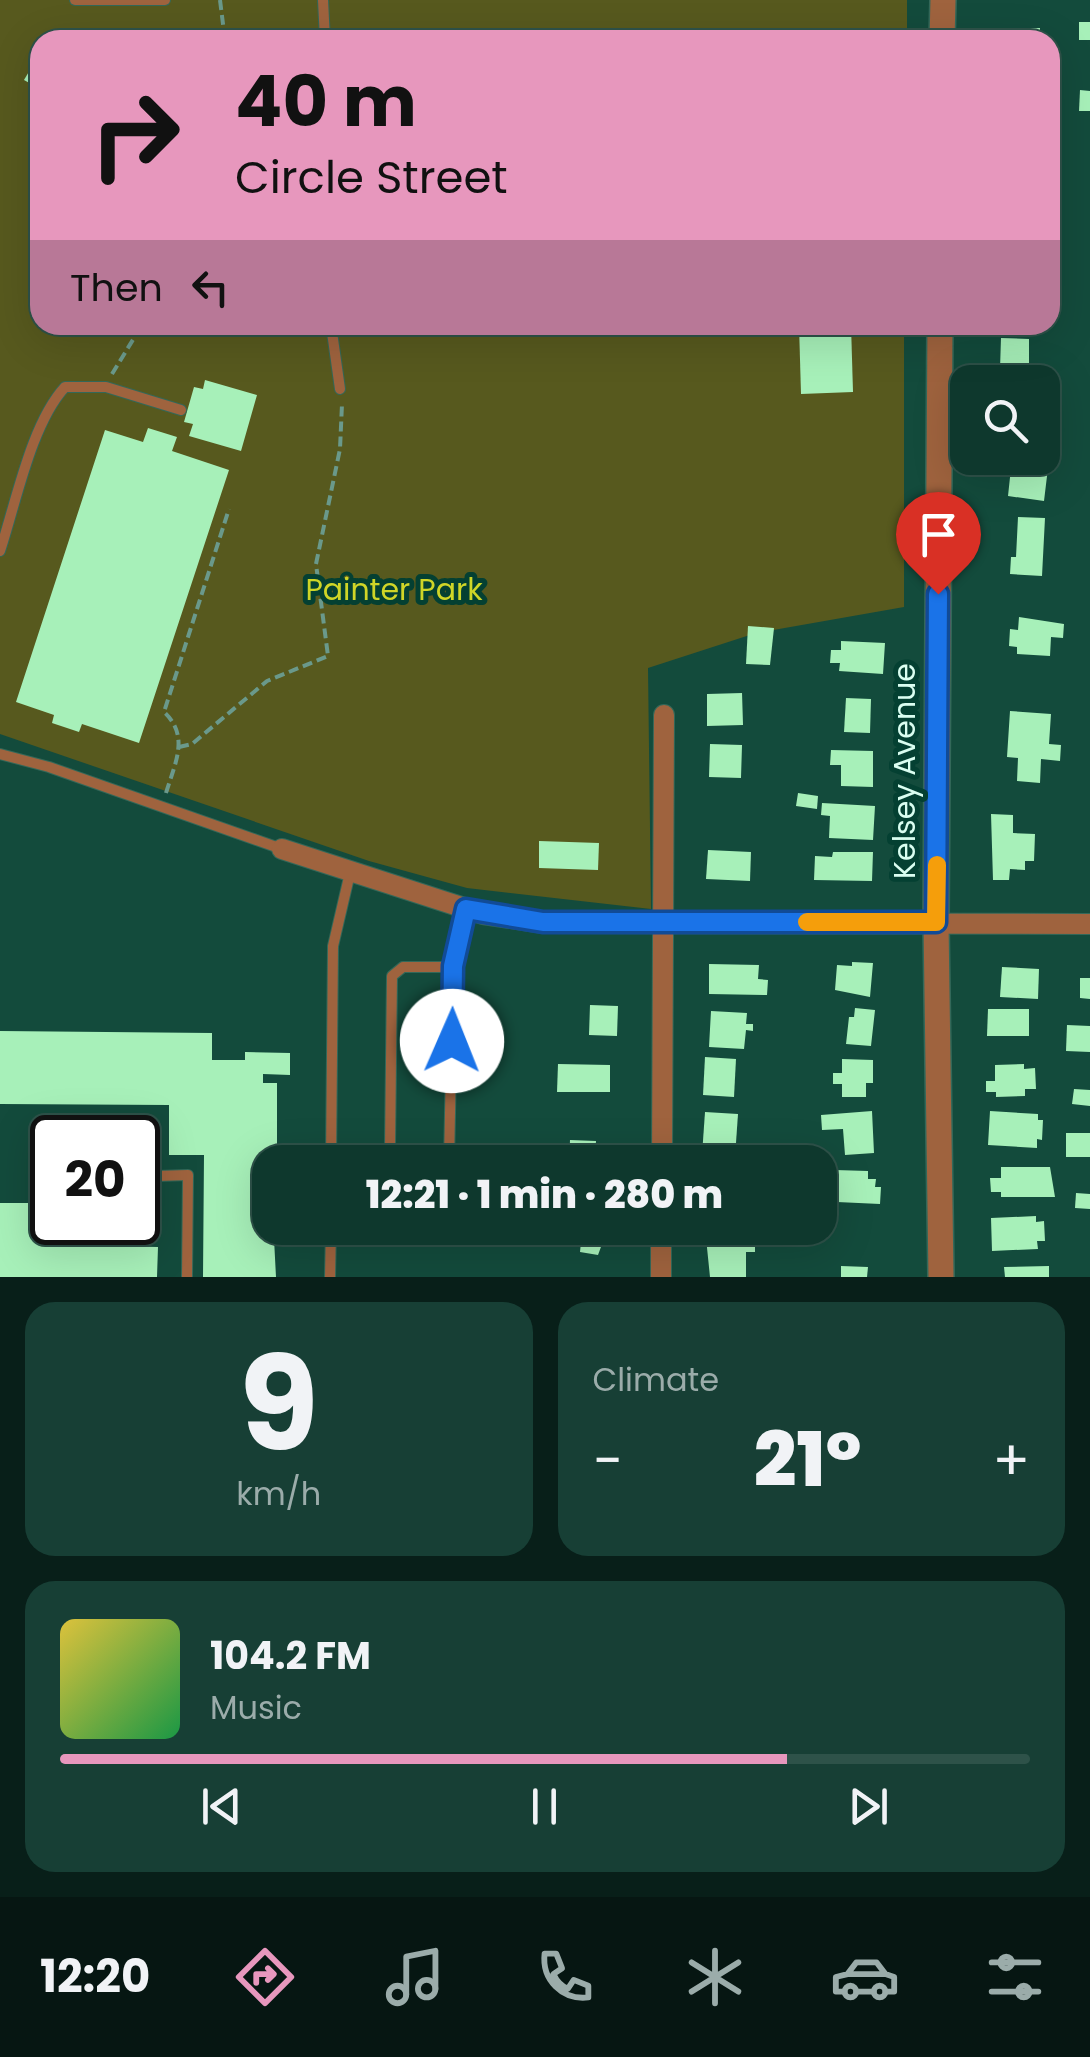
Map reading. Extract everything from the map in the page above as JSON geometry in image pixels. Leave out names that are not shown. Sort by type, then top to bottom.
[{"type":"street","points":[[942,30],[943,0]]},
{"type":"street","name":"Kelsey Avenue","points":[[940,335],[936,922],[941,1277]]},
{"type":"street","points":[[662,1145],[664,715]]},
{"type":"street","points":[[282,849],[466,909],[543,922],[1090,924]]},
{"type":"street","points":[[661,1245],[661,1277]]},
{"type":"lane","points":[[75,0],[164,0]]},
{"type":"lane","points":[[324,0],[324,30]]},
{"type":"lane","points":[[332,335],[340,390]]},
{"type":"lane","points":[[0,551],[52,401],[65,387],[106,387],[181,410]]},
{"type":"lane","points":[[0,754],[282,849]]},
{"type":"lane","points":[[331,1145],[333,946],[350,873]]},
{"type":"lane","points":[[448,1145],[453,966],[466,909]]},
{"type":"lane","points":[[390,1145],[392,976],[403,966],[453,966]]},
{"type":"lane","points":[[160,1176],[188,1175],[187,1277]]},
{"type":"lane","points":[[330,1245],[330,1277]]},
{"type":"path","points":[[220,0],[223,30]]},
{"type":"path","points":[[106,387],[136,335]]},
{"type":"path","points":[[180,747],[192,744],[266,681],[328,656],[316,564],[342,434],[340,390]]},
{"type":"path","points":[[161,807],[180,747],[176,724],[164,712],[229,509]]},
{"type":"green space","name":"Painter Park","points":[[0,0],[907,0],[907,30],[30,30],[30,335],[904,335],[904,607],[756,633],[648,668],[651,909],[467,888],[369,861],[0,734]]},
{"type":"building","points":[[1079,22],[1090,22],[1090,40],[1079,40]]},
{"type":"building","points":[[1040,28],[1040,30],[997,30]]},
{"type":"building","points":[[1080,90],[1090,91],[1090,111],[1079,111]]},
{"type":"building","points":[[799,335],[851,335],[853,392],[801,394]]},
{"type":"building","points":[[1001,338],[1029,339],[1029,365],[1000,365]]},
{"type":"building","points":[[205,380],[257,395],[241,451],[189,436],[193,424],[184,422],[194,387],[203,389]]},
{"type":"building","points":[[148,428],[177,437],[172,451],[229,470],[139,743],[82,724],[79,732],[52,723],[54,715],[16,702],[105,430],[143,442]]},
{"type":"building","points":[[1010,475],[1047,475],[1044,501],[1008,496]]},
{"type":"building","points":[[1018,517],[1045,518],[1042,576],[1010,574],[1011,557],[1016,557]]},
{"type":"building","points":[[1019,617],[1064,624],[1063,638],[1051,637],[1050,656],[1017,654],[1017,647],[1009,646],[1010,629],[1018,630]]},
{"type":"building","points":[[748,626],[774,628],[770,665],[746,664]]},
{"type":"building","points":[[841,641],[885,643],[883,674],[839,671],[840,663],[830,663],[831,650],[841,650]]},
{"type":"building","points":[[742,693],[743,725],[707,726],[707,694]]},
{"type":"building","points":[[846,698],[871,699],[870,733],[844,732]]},
{"type":"building","points":[[1010,711],[1051,714],[1049,744],[1061,745],[1060,761],[1041,759],[1040,783],[1017,781],[1018,758],[1007,757]]},
{"type":"building","points":[[710,744],[742,745],[741,778],[709,777]]},
{"type":"building","points":[[831,750],[873,751],[873,787],[841,786],[841,765],[830,765]]},
{"type":"building","points":[[798,793],[818,796],[817,809],[796,806]]},
{"type":"building","points":[[822,803],[875,806],[873,840],[829,838],[830,816],[821,815]]},
{"type":"building","points":[[991,814],[1013,815],[1013,833],[1035,834],[1034,861],[1025,861],[1025,870],[1010,869],[1009,880],[993,880]]},
{"type":"building","points":[[539,841],[599,843],[598,870],[539,868]]},
{"type":"building","points":[[708,850],[751,852],[750,881],[706,879]]},
{"type":"building","points":[[833,852],[873,852],[872,881],[814,880],[815,856],[832,857]]},
{"type":"building","points":[[852,962],[873,963],[870,997],[835,990],[837,965],[852,966]]},
{"type":"building","points":[[709,964],[759,965],[758,979],[768,980],[767,995],[709,994]]},
{"type":"building","points":[[1002,967],[1039,969],[1038,999],[1000,997]]},
{"type":"building","points":[[1080,978],[1090,978],[1090,999],[1080,998]]},
{"type":"building","points":[[590,1005],[618,1006],[617,1036],[589,1035]]},
{"type":"building","points":[[855,1008],[875,1010],[871,1046],[846,1044],[849,1017],[854,1017]]},
{"type":"building","points":[[988,1009],[1029,1009],[1029,1036],[987,1036]]},
{"type":"building","points":[[711,1011],[747,1013],[746,1024],[753,1024],[753,1031],[746,1030],[744,1049],[709,1047]]},
{"type":"building","points":[[1067,1025],[1090,1026],[1090,1052],[1066,1051]]},
{"type":"building","points":[[0,1031],[212,1033],[212,1060],[245,1060],[245,1052],[290,1053],[290,1075],[263,1074],[263,1083],[277,1083],[277,1145],[252,1145],[252,1245],[274,1245],[276,1277],[203,1277],[204,1155],[169,1155],[169,1105],[0,1104]]},
{"type":"building","points":[[705,1057],[736,1059],[734,1097],[703,1095]]},
{"type":"building","points":[[842,1059],[873,1060],[873,1083],[866,1083],[866,1097],[842,1097],[842,1084],[833,1084],[833,1073],[842,1073]]},
{"type":"building","points":[[558,1064],[610,1065],[610,1092],[557,1092]]},
{"type":"building","points":[[1024,1064],[1024,1069],[1035,1068],[1036,1089],[1025,1089],[1025,1096],[996,1097],[996,1092],[986,1092],[986,1081],[995,1081],[995,1065]]},
{"type":"building","points":[[1074,1089],[1090,1090],[1090,1106],[1072,1104]]},
{"type":"building","points":[[872,1111],[874,1153],[845,1155],[843,1129],[822,1130],[821,1115]]},
{"type":"building","points":[[990,1111],[1038,1114],[1038,1120],[1043,1120],[1042,1140],[1037,1139],[1037,1148],[988,1145]]},
{"type":"building","points":[[705,1112],[738,1114],[736,1145],[703,1145]]},
{"type":"building","points":[[1066,1133],[1090,1133],[1090,1157],[1066,1157]]},
{"type":"building","points":[[570,1140],[596,1141],[596,1145],[570,1145]]},
{"type":"building","points":[[1001,1167],[1050,1167],[1055,1197],[1001,1197],[1001,1192],[991,1192],[990,1178],[1001,1178]]},
{"type":"building","points":[[837,1170],[868,1171],[868,1179],[876,1179],[875,1187],[881,1187],[880,1204],[837,1202]]},
{"type":"building","points":[[1076,1193],[1090,1194],[1090,1209],[1075,1208]]},
{"type":"building","points":[[0,1203],[30,1203],[30,1245],[158,1247],[157,1277],[0,1277]]},
{"type":"building","points":[[1036,1216],[1036,1222],[1044,1221],[1045,1241],[1037,1241],[1038,1249],[992,1251],[991,1218]]},
{"type":"building","points":[[581,1245],[602,1245],[598,1255],[580,1252]]},
{"type":"building","points":[[707,1245],[755,1245],[755,1252],[746,1252],[746,1277],[710,1277]]},
{"type":"building","points":[[841,1266],[868,1267],[867,1277],[841,1277]]},
{"type":"building","points":[[1049,1266],[1049,1277],[1005,1277],[1004,1267]]},
{"type":"slow traffic","points":[[807,922],[936,922],[937,865]]},
{"type":"route","points":[[452,1041],[453,966],[466,909],[543,922],[936,922],[938,594]]}]
